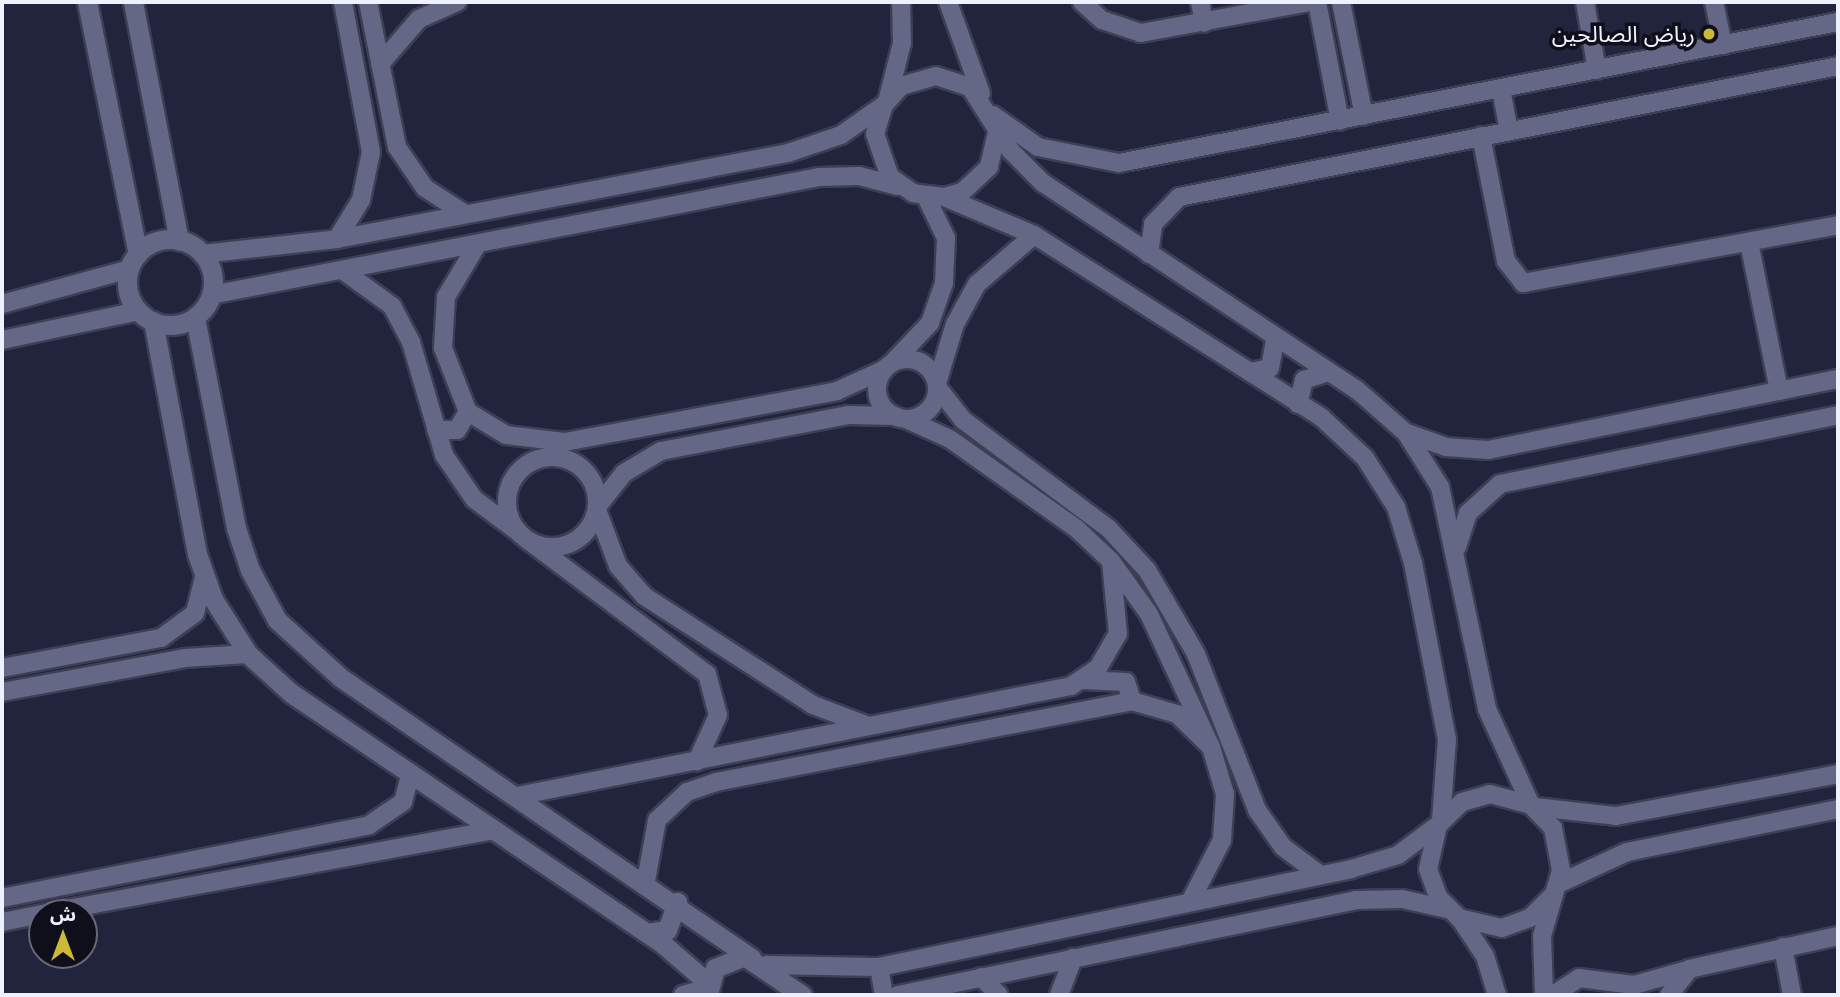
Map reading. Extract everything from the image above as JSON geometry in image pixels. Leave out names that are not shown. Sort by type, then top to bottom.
[{"type":"street","points":[[87,2],[134,262],[128,287],[146,316],[204,577],[248,654],[291,693],[647,933],[708,989]]},
{"type":"street","points":[[133,2],[179,241]]},
{"type":"street","points":[[337,239],[361,200],[371,152],[343,2]]},
{"type":"street","points":[[368,2],[397,147],[425,188],[465,214]]},
{"type":"street","points":[[380,64],[419,19],[453,2]]},
{"type":"street","points":[[901,2],[902,43],[876,149],[901,187]]},
{"type":"street","points":[[935,197],[962,192],[989,167],[991,115],[948,2]]},
{"type":"street","points":[[1082,2],[1102,20],[1141,33],[1310,2]]},
{"type":"street","points":[[1200,2],[1204,23]]},
{"type":"street","points":[[1317,2],[1340,121]]},
{"type":"street","points":[[1341,2],[1364,116]]},
{"type":"street","points":[[1585,2],[1597,70]]},
{"type":"street","points":[[1714,2],[1723,45]]},
{"type":"street","points":[[991,115],[1051,152],[1119,163],[1838,22]]},
{"type":"street","points":[[1149,254],[1153,224],[1179,197],[1838,66]]},
{"type":"street","points":[[202,254],[337,239],[788,153],[841,135],[886,102],[901,86],[936,76],[962,83],[991,115],[1043,183],[1328,372],[1406,433],[1446,447],[1488,450],[1838,379]]},
{"type":"street","points":[[1501,89],[1509,131]]},
{"type":"street","points":[[1482,136],[1506,261],[1523,283],[1838,225]]},
{"type":"street","points":[[371,152],[397,147]]},
{"type":"street","points":[[788,153],[797,169],[793,181]]},
{"type":"street","points":[[211,295],[345,271],[793,181],[838,175],[901,187],[935,197],[1034,235],[1298,404],[1365,458],[1406,534],[1447,739],[1439,823],[1428,869],[1453,913],[1485,956],[1497,995]]},
{"type":"street","points":[[935,197],[946,238],[944,284],[930,323],[888,366],[877,390],[900,418],[964,449],[1111,561],[1149,614],[1211,747],[1225,794],[1222,840],[1190,902]]},
{"type":"street","points":[[523,536],[563,546],[591,526],[597,509],[624,473],[661,451],[848,415],[900,418],[925,414],[938,386],[955,324],[977,284],[1034,235]]},
{"type":"street","points":[[2,304],[134,262],[153,243],[179,241],[202,254],[211,269],[211,295],[195,317],[170,325],[146,316],[2,340]]},
{"type":"street","points":[[1749,242],[1779,391]]},
{"type":"street","points":[[477,245],[456,272],[442,322],[449,373],[468,412],[528,441],[548,457],[578,465],[590,476],[597,509],[614,557],[644,596],[813,705],[873,726]]},
{"type":"street","points":[[345,271],[379,292],[403,323],[436,430],[457,479],[523,536],[707,674],[718,715],[676,780],[687,792]]},
{"type":"street","points":[[195,317],[236,528],[250,570],[277,620],[341,678],[677,902],[802,995]]},
{"type":"street","points":[[1250,372],[1270,368],[1275,339]]},
{"type":"street","points":[[528,441],[565,442],[836,391],[888,366],[920,361],[963,420],[1109,528],[1147,570],[1196,654],[1247,790],[1268,830],[1323,874],[1333,904]]},
{"type":"street","points":[[1298,404],[1304,380],[1328,372]]},
{"type":"street","points":[[436,430],[457,430],[468,412]]},
{"type":"street","points":[[1456,554],[1468,513],[1500,484],[1838,415]]},
{"type":"street","points":[[1406,433],[1440,487],[1488,709],[1532,805],[1559,841],[1555,891],[1540,956],[1544,995]]},
{"type":"street","points":[[523,536],[506,500],[510,485],[519,471],[548,457],[565,442]]},
{"type":"street","points":[[1083,680],[1118,634],[1111,561]]},
{"type":"street","points":[[2,668],[161,638],[195,613],[204,577]]},
{"type":"street","points":[[161,638],[172,651],[162,662]]},
{"type":"street","points":[[2,692],[162,662],[248,654]]},
{"type":"street","points":[[517,796],[873,726],[1083,680],[1126,682],[1132,701]]},
{"type":"street","points":[[646,881],[657,820],[687,792],[1132,701],[1177,714],[1211,747]]},
{"type":"street","points":[[708,989],[721,962],[759,961],[879,967],[1323,874],[1398,855],[1476,797],[1504,795],[1532,805],[1616,816],[1838,774]]},
{"type":"street","points":[[2,898],[380,821],[403,802],[410,775]]},
{"type":"street","points":[[1225,794],[1238,800],[1247,790]]},
{"type":"street","points":[[898,995],[1333,904],[1390,898],[1453,913],[1487,928],[1509,926],[1530,918],[1555,891],[1627,852],[1838,809]]},
{"type":"street","points":[[380,821],[394,831],[388,846]]},
{"type":"street","points":[[98,902],[388,846],[493,830]]},
{"type":"street","points":[[647,933],[674,922],[677,902]]},
{"type":"street","points":[[2,922],[28,916]]},
{"type":"street","points":[[1553,995],[1578,978],[1634,985],[1689,969],[1838,936]]},
{"type":"street","points":[[1783,947],[1792,995]]},
{"type":"street","points":[[1059,995],[1073,958]]},
{"type":"street","points":[[879,967],[884,995]]},
{"type":"street","points":[[1670,995],[1689,969]]},
{"type":"street","points":[[981,977],[999,995]]},
{"type":"street","points":[[683,995],[708,989]]},
{"type":"place","name":"رياض الصالحين","points":[[1709,34]]}]
